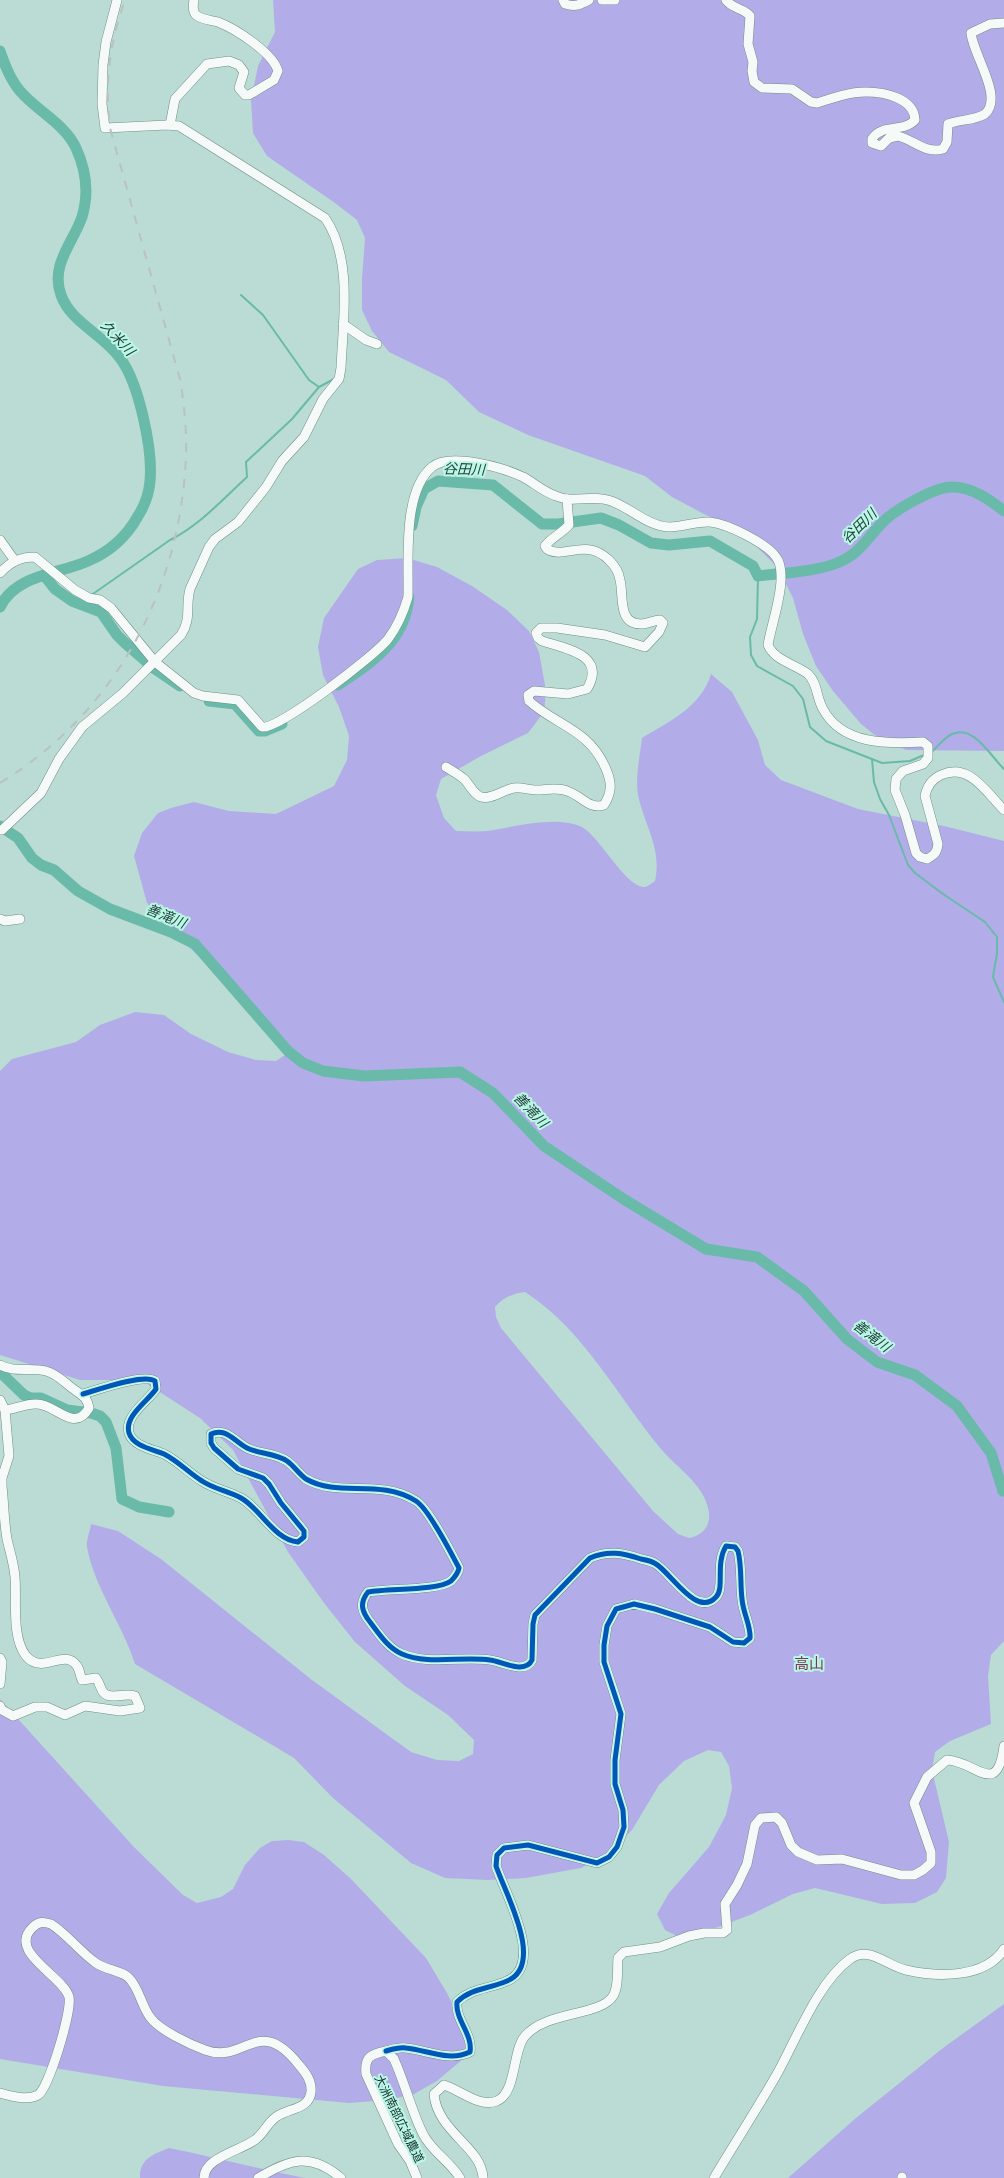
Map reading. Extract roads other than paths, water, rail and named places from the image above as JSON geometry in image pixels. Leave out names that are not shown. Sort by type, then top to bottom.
[{"type":"street","points":[[0,830],[12,822],[41,793],[59,759],[82,727],[155,662],[186,626],[189,618],[188,597],[209,547],[215,539],[238,522],[266,487],[282,461],[304,437],[323,399],[339,379],[343,324],[343,280],[338,241],[325,218],[179,126],[105,128],[102,104],[103,65],[106,42],[117,0]]},
{"type":"street","points":[[170,125],[175,99],[207,64],[229,61],[239,65],[244,72],[239,88],[245,95],[249,95],[274,80],[278,71],[268,56],[257,46],[228,26],[197,15],[193,10],[194,0]]},
{"type":"street","points":[[563,0],[564,4],[572,6],[580,5],[589,0]]},
{"type":"street","points":[[602,0],[615,0]]},
{"type":"street","points":[[726,0],[733,7],[747,12],[750,16],[748,44],[754,62],[752,76],[754,82],[762,88],[792,89],[810,102],[817,103],[865,92],[880,93],[906,103],[912,110],[915,120],[907,126],[878,132],[872,143],[881,146],[889,138],[898,136],[924,149],[937,150],[943,148],[947,142],[948,124],[978,118],[988,112],[995,103],[995,86],[978,53],[971,33],[990,24],[1004,23]]},
{"type":"street","points":[[343,324],[366,340],[377,344]]},
{"type":"street","points":[[0,573],[7,565],[15,561],[35,557],[69,585],[89,598],[100,600],[111,608],[155,662],[194,693],[203,696],[238,700],[262,727],[266,728],[323,692],[372,655],[388,639],[405,608],[408,597],[409,542],[413,499],[420,483],[433,466],[449,461],[501,469],[523,477],[555,496],[566,499],[602,498],[612,501],[654,524],[669,527],[705,522],[725,525],[762,545],[776,557],[780,566],[780,592],[768,645],[772,653],[791,663],[815,682],[822,707],[837,726],[861,739],[898,744],[923,742],[928,746],[928,758],[923,764],[903,772],[896,779],[895,790],[905,815],[916,853],[920,857],[927,859],[934,856],[938,850],[925,796],[926,788],[934,779],[953,771],[964,772],[974,778],[1004,810]]},
{"type":"street","points":[[446,767],[465,780],[475,794],[480,797],[487,797],[514,788],[566,790],[581,797],[591,806],[597,807],[604,805],[610,795],[610,778],[596,750],[560,720],[536,708],[528,701],[528,695],[534,691],[568,694],[587,689],[591,682],[593,669],[591,662],[577,653],[542,641],[536,633],[541,628],[558,628],[605,635],[646,648],[660,632],[663,623],[656,620],[642,624],[634,622],[626,616],[620,598],[621,581],[616,570],[600,553],[588,549],[556,552],[547,549],[545,546],[547,542],[562,534],[569,525],[566,499]]},
{"type":"street","points":[[0,540],[15,561]]},
{"type":"street","points":[[0,919],[5,921],[20,919]]},
{"type":"street","points":[[0,1365],[14,1370],[35,1369],[58,1376],[74,1390],[83,1394],[88,1400],[89,1408],[85,1415],[77,1418],[70,1418],[47,1406],[36,1403],[5,1410]]},
{"type":"street","points":[[83,1394],[141,1378],[151,1378],[155,1382],[156,1389],[129,1421],[128,1430],[131,1437],[143,1446],[166,1455],[202,1481],[241,1498],[279,1533],[292,1541],[298,1542],[304,1537],[304,1532],[269,1484],[264,1478],[238,1469],[214,1448],[211,1443],[211,1434],[221,1432],[248,1449],[285,1460],[305,1478],[320,1485],[339,1488],[384,1489],[400,1493],[418,1502],[433,1520],[459,1568],[458,1574],[450,1582],[436,1586],[368,1592],[363,1598],[361,1607],[365,1617],[391,1647],[408,1656],[440,1660],[490,1660],[524,1667],[530,1664],[532,1660],[533,1624],[539,1608],[590,1558],[601,1553],[613,1552],[656,1564],[694,1599],[702,1603],[709,1602],[717,1596],[720,1589],[719,1562],[726,1546],[730,1545],[738,1551],[743,1607],[751,1632],[750,1638],[744,1644],[733,1642],[710,1628],[655,1609],[634,1604],[616,1609],[607,1626],[604,1662],[621,1714],[615,1760],[615,1784],[624,1810],[624,1827],[617,1847],[609,1858],[597,1863],[528,1845],[504,1848],[497,1854],[496,1866],[522,1938],[525,1957],[520,1969],[507,1981],[469,1993],[457,2002],[456,2010],[471,2047],[470,2052],[462,2056],[446,2056],[405,2048],[386,2051]]},
{"type":"street","points":[[0,1400],[5,1410],[9,1456],[2,1478],[2,1486],[7,1538],[15,1576],[16,1624],[22,1648],[26,1655],[39,1664],[46,1664],[56,1659],[63,1659],[74,1663],[78,1666],[82,1680],[96,1678],[104,1693],[108,1695],[129,1693],[135,1696],[140,1708],[120,1711],[85,1706],[64,1714],[47,1707],[34,1707],[13,1716],[2,1710],[0,1706]]},
{"type":"street","points":[[0,1658],[2,1662],[0,1684]]},
{"type":"street","points":[[483,2178],[478,2160],[448,2127],[434,2101],[434,2094],[438,2088],[444,2085],[487,2103],[498,2101],[505,2094],[511,2081],[521,2042],[526,2035],[551,2018],[604,2004],[614,1996],[618,1958],[624,1952],[660,1946],[704,1933],[723,1933],[727,1930],[725,1904],[738,1885],[747,1864],[755,1825],[761,1818],[766,1816],[776,1817],[782,1823],[791,1845],[798,1852],[817,1860],[842,1860],[901,1875],[914,1875],[932,1863],[931,1852],[914,1803],[926,1777],[947,1760],[956,1760],[986,1775],[992,1775],[998,1770],[1004,1746]]},
{"type":"street","points":[[0,2093],[19,2097],[32,2097],[38,2094],[45,2086],[61,2041],[70,2007],[68,1995],[61,1985],[34,1958],[28,1950],[26,1941],[28,1932],[34,1925],[42,1922],[51,1924],[98,1964],[128,1977],[150,2017],[165,2030],[205,2050],[219,2053],[261,2041],[271,2041],[281,2047],[298,2063],[308,2077],[312,2087],[310,2097],[304,2106],[282,2113],[274,2118],[263,2134],[254,2141],[210,2164],[204,2173],[204,2178]]},
{"type":"street","points":[[714,2178],[777,2073],[821,1992],[850,1959],[860,1954],[873,1955],[904,1970],[934,1974],[962,1973],[994,1961],[1004,1949]]},
{"type":"street","name":"大洲南部広域農道","points":[[417,2178],[410,2161],[398,2144],[366,2074],[365,2065],[368,2058],[376,2053],[386,2051],[394,2059],[423,2135],[431,2147],[454,2168],[460,2178]]},
{"type":"street","points":[[258,2178],[286,2163],[301,2160],[326,2166],[341,2178]]},
{"type":"waterway","name":"久米川","points":[[0,51],[16,86],[65,132],[71,139],[79,156],[84,173],[86,191],[84,208],[78,227],[60,264],[58,284],[61,295],[72,313],[113,350],[127,369],[139,400],[143,417],[147,435],[150,468],[148,495],[145,504],[134,523],[117,543],[88,561],[27,581],[7,596],[0,607]]},
{"type":"waterway","points":[[241,295],[263,315],[309,380],[319,387]]},
{"type":"waterway","points":[[90,596],[191,527],[211,511],[247,477],[246,462],[292,419],[319,387],[334,379]]},
{"type":"waterway","name":"谷田川","points":[[412,526],[416,507],[424,489],[438,481],[493,485],[542,524],[558,524],[601,518],[619,525],[651,543],[669,545],[710,541],[753,566],[758,576],[798,572],[837,563],[852,555],[882,523],[896,512],[936,490],[953,487],[967,489],[987,499],[1004,511]]},
{"type":"waterway","name":"谷田川","points":[[44,575],[55,589],[72,601],[101,612],[124,642],[155,669],[180,686]]},
{"type":"waterway","points":[[758,576],[757,619],[750,637],[751,655],[757,666],[793,686],[803,699],[810,727],[826,741],[882,763],[910,761],[924,755]]},
{"type":"waterway","name":"谷田川","points":[[338,685],[375,659],[394,638],[401,626],[409,597]]},
{"type":"waterway","points":[[83,604],[87,599]]},
{"type":"waterway","name":"谷田川","points":[[209,701],[235,704],[259,731],[265,731],[282,724]]},
{"type":"waterway","points":[[931,753],[952,734],[960,732],[968,734],[981,743],[1004,769]]},
{"type":"waterway","points":[[872,759],[874,782],[908,865],[915,873],[943,894],[985,922],[997,937],[997,953],[993,977],[1004,1002]]},
{"type":"waterway","name":"善滝川","points":[[0,826],[18,838],[32,858],[41,865],[54,870],[78,891],[110,909],[171,932],[195,944],[288,1051],[303,1063],[323,1071],[364,1076],[460,1072],[493,1093],[544,1146],[625,1200],[706,1249],[757,1257],[804,1291],[847,1339],[877,1362],[915,1375],[957,1406],[991,1453],[1003,1491]]},
{"type":"waterway","points":[[0,1372],[24,1395],[31,1398],[41,1398],[67,1410],[100,1416],[106,1422],[116,1448],[122,1499],[139,1507],[169,1512]]},
{"type":"railway","points":[[0,783],[41,754],[77,721],[109,683],[135,643],[156,599],[171,553],[181,505],[186,455],[181,383],[110,128],[108,79],[115,33],[125,0]]},
{"type":"district","name":"高山","points":[[809,1664]]}]
